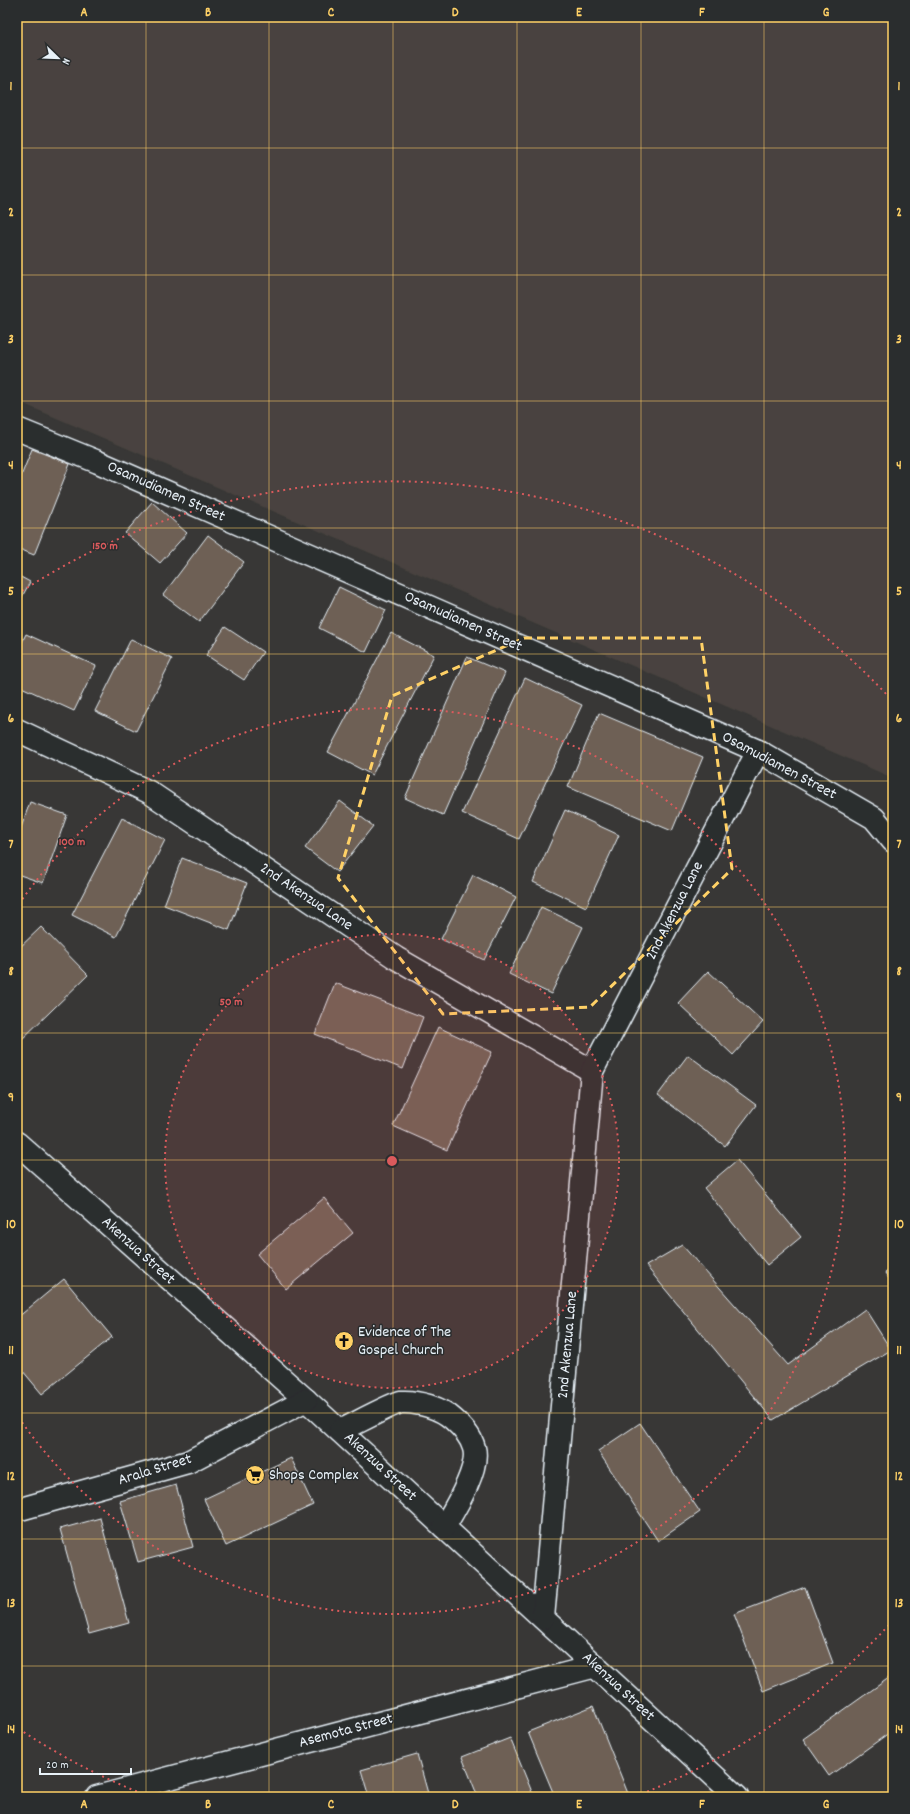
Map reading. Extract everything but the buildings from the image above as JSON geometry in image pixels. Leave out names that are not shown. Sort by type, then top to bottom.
[{"type":"street","name":"Osamudiamen Street","points":[[17,429],[98,462],[758,751],[874,818],[893,841]]},
{"type":"street","name":"2nd Akenzua Lane","points":[[17,730],[149,792],[396,958],[592,1071]]},
{"type":"street","name":"2nd Akenzua Lane","points":[[543,1618],[592,1071],[758,751]]},
{"type":"street","name":"Akenzua Street","points":[[17,1143],[306,1400],[737,1797]]},
{"type":"street","name":"Arala Street","points":[[17,1510],[188,1462],[306,1400]]},
{"type":"street","points":[[340,1431],[400,1402],[429,1406],[446,1413],[465,1430],[475,1449],[473,1465],[465,1492],[444,1527]]},
{"type":"street","name":"Asemota Street","points":[[97,1797],[596,1666]]},
{"type":"highlighted area","points":[[524,638],[701,638],[732,869],[590,1007],[443,1014],[338,878],[392,696]]},
{"type":"shaded area","points":[[17,17],[893,17],[893,778],[17,401]]},
{"type":"place","name":"Evidence of The Gospel Church","points":[[344,1341]]},
{"type":"place","name":"Shops Complex","points":[[255,1475]]}]
